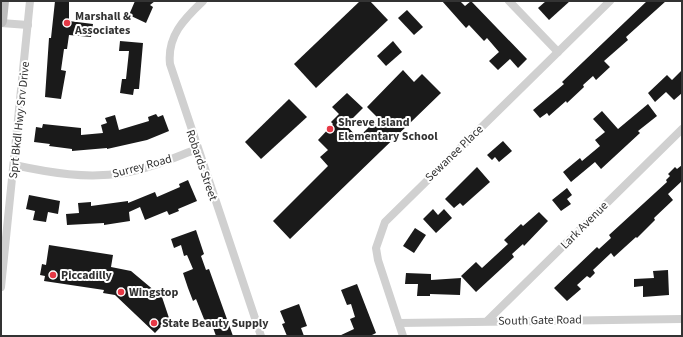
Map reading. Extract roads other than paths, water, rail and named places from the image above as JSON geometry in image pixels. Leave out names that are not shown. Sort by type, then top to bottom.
[{"type":"main road","points":[[1,22],[3,1]]},
{"type":"street","name":"Sprt Bkdl Hwy Srv Drive","points":[[2,287],[30,1]]},
{"type":"street","name":"Robards Street","points":[[203,1],[182,21],[175,32],[170,44],[169,58],[172,73],[197,149],[261,336]]},
{"type":"street","points":[[509,1],[558,52]]},
{"type":"street","name":"Sewanee Place","points":[[403,336],[376,248],[385,222],[610,1]]},
{"type":"street","points":[[1,22],[28,26]]},
{"type":"street","name":"Lark Avenue","points":[[487,321],[682,130]]},
{"type":"street","name":"Surrey Road","points":[[14,165],[54,173],[102,175],[125,173],[145,168],[197,149]]},
{"type":"street","name":"South Gate Road","points":[[399,323],[682,319]]},
{"type":"place","name":"Marshall & Associates","points":[[67,23]]},
{"type":"place","name":"Shreve Island Elementary School","points":[[330,129]]},
{"type":"place","name":"Piccadilly","points":[[53,275]]},
{"type":"place","name":"Wingstop","points":[[121,292]]},
{"type":"place","name":"State Beauty Supply","points":[[154,323]]}]
